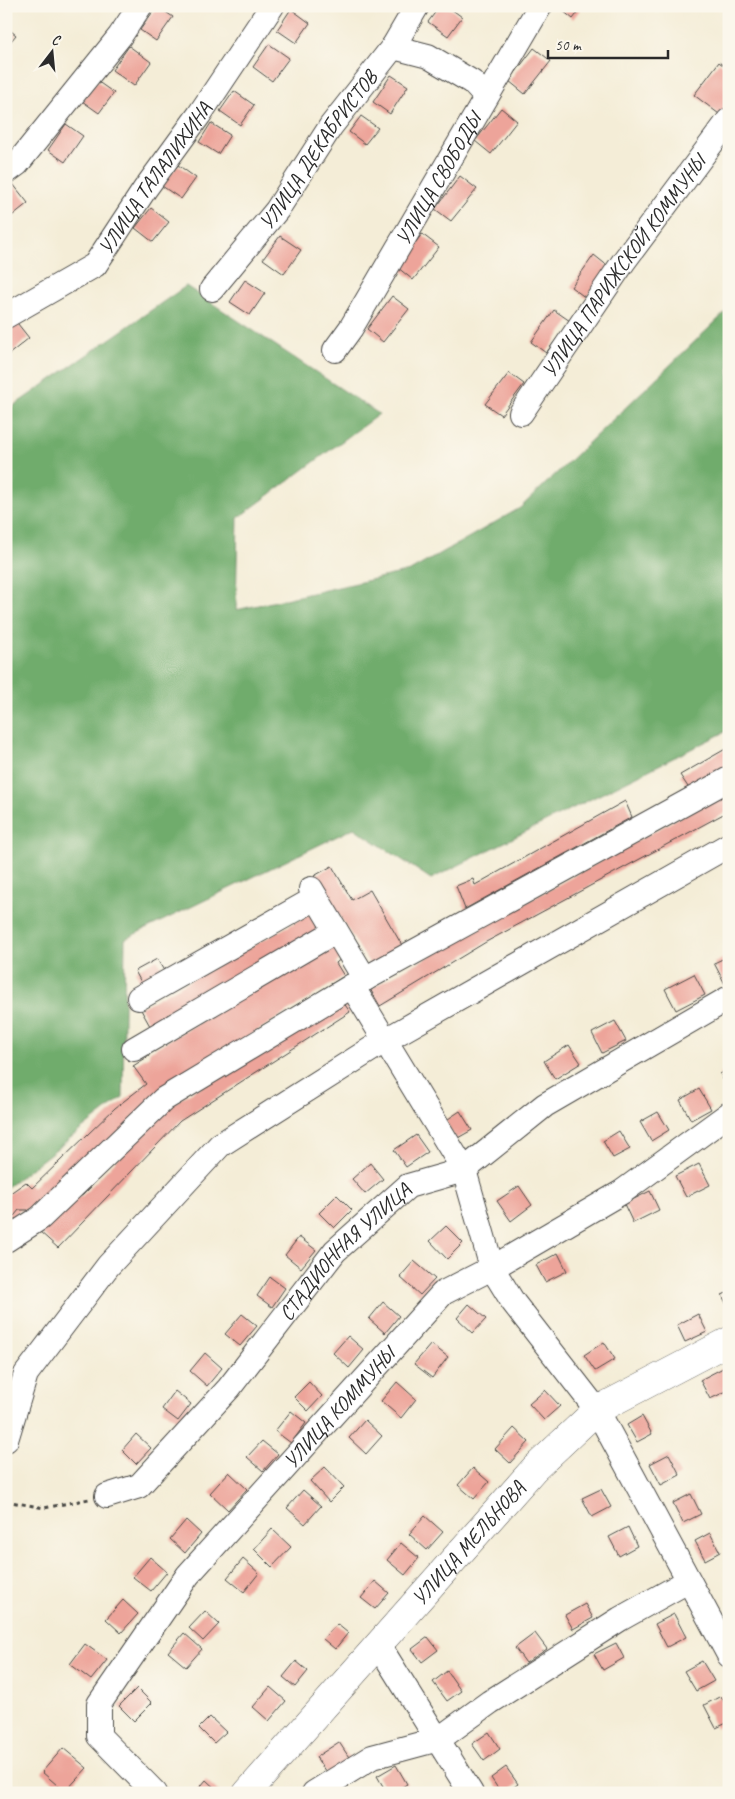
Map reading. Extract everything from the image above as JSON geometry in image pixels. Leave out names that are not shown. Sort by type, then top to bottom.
[{"type":"main road","name":"УЛИЦА МЕЛЬНОВА","points":[[246,1793],[534,1469],[597,1410],[729,1342]]},
{"type":"street","points":[[6,172],[18,164],[120,36],[140,6]]},
{"type":"street","name":"УЛИЦА ТАЛАЛИХИНА","points":[[6,316],[95,265],[145,189],[199,116],[272,6]]},
{"type":"street","name":"УЛИЦА ДЕКАБРИСТОВ","points":[[212,289],[277,210],[331,126],[393,48],[416,6]]},
{"type":"street","name":"УЛИЦА СВОБОДЫ","points":[[335,350],[351,328],[485,96],[540,6]]},
{"type":"street","points":[[393,48],[428,56],[472,82],[485,96]]},
{"type":"street","name":"УЛИЦА ПАРИЖСКОЙ КОММУНЫ","points":[[520,413],[624,260],[729,120]]},
{"type":"street","points":[[6,1240],[40,1218],[164,1099],[359,983],[729,779]]},
{"type":"street","points":[[6,1440],[26,1374],[108,1266],[220,1145],[384,1041],[729,845]]},
{"type":"street","points":[[139,998],[313,893],[336,931],[384,1041],[424,1101],[464,1170],[492,1268],[513,1302],[597,1410],[729,1655]]},
{"type":"street","points":[[134,1049],[336,931]]},
{"type":"street","name":"СТАДИОННАЯ УЛИЦА","points":[[107,1496],[139,1486],[228,1388],[335,1251],[408,1186],[464,1170],[545,1105],[729,998]]},
{"type":"street","name":"УЛИЦА КОММУНЫ","points":[[155,1793],[99,1736],[98,1704],[188,1575],[442,1293],[492,1268],[622,1192],[729,1114]]},
{"type":"street","points":[[314,1793],[372,1757],[439,1739],[490,1702],[604,1630],[688,1581]]},
{"type":"street","points":[[378,1644],[471,1793]]},
{"type":"path","points":[[6,1502],[44,1508],[107,1496]]},
{"type":"green space","points":[[186,286],[379,414],[238,518],[236,610],[410,571],[520,508],[729,309],[729,730],[431,879],[354,828],[125,939],[123,1097],[6,1188],[6,411]]},
{"type":"building","points":[[157,6],[173,17],[156,41],[140,30]]},
{"type":"building","points":[[440,6],[447,6],[462,17],[448,36],[428,22]]},
{"type":"building","points":[[557,6],[583,6],[573,19]]},
{"type":"building","points":[[291,9],[310,23],[296,43],[277,30]]},
{"type":"building","points":[[6,27],[16,35],[6,47]]},
{"type":"building","points":[[269,44],[289,58],[272,81],[253,67]]},
{"type":"building","points":[[129,46],[151,62],[134,86],[112,70]]},
{"type":"building","points":[[534,48],[551,61],[525,94],[509,81]]},
{"type":"building","points":[[719,62],[729,70],[729,110],[723,117],[694,95]]},
{"type":"building","points":[[391,75],[408,86],[390,114],[373,102]]},
{"type":"building","points":[[97,81],[114,93],[99,113],[82,101]]},
{"type":"building","points":[[234,91],[254,105],[240,125],[220,111]]},
{"type":"building","points":[[501,108],[517,121],[491,154],[475,141]]},
{"type":"building","points":[[361,116],[378,128],[365,144],[349,132]]},
{"type":"building","points":[[211,123],[230,135],[218,154],[199,142]]},
{"type":"building","points":[[66,124],[83,136],[65,162],[48,150]]},
{"type":"building","points":[[178,165],[196,178],[181,199],[162,186]]},
{"type":"building","points":[[460,176],[477,189],[451,221],[435,209]]},
{"type":"building","points":[[13,184],[28,203],[8,219],[6,190]]},
{"type":"building","points":[[151,208],[169,222],[153,242],[135,228]]},
{"type":"building","points":[[422,234],[439,247],[413,280],[397,267]]},
{"type":"building","points":[[280,236],[301,250],[284,274],[263,259]]},
{"type":"building","points":[[594,255],[609,267],[586,298],[571,287]]},
{"type":"building","points":[[245,280],[265,293],[250,315],[230,302]]},
{"type":"building","points":[[392,296],[409,309],[383,342],[367,329]]},
{"type":"building","points":[[554,310],[570,321],[546,353],[531,342]]},
{"type":"building","points":[[14,319],[29,338],[8,355],[6,326]]},
{"type":"building","points":[[509,373],[524,384],[501,415],[485,404]]},
{"type":"building","points":[[729,747],[729,769],[690,790],[680,775]]},
{"type":"building","points":[[729,790],[729,811],[486,942],[380,1006],[370,989]]},
{"type":"building","points":[[625,801],[632,817],[465,909],[456,886],[473,879],[475,885]]},
{"type":"building","points":[[332,866],[352,900],[370,890],[403,947],[371,966],[314,876]]},
{"type":"building","points":[[312,913],[322,931],[150,1026],[140,1008]]},
{"type":"building","points":[[333,943],[343,957],[336,963],[344,976],[178,1081],[31,1214],[28,1210],[19,1210],[6,1226],[6,1196],[26,1182],[32,1188],[115,1108],[146,1084],[133,1066],[149,1056],[149,1052]]},
{"type":"building","points":[[729,956],[729,982],[725,984],[714,963]]},
{"type":"building","points":[[157,959],[166,974],[143,986],[135,971]]},
{"type":"building","points":[[694,974],[705,995],[676,1010],[665,989]]},
{"type":"building","points":[[341,999],[350,1012],[180,1121],[58,1248],[39,1231],[64,1206],[83,1195],[166,1108]]},
{"type":"building","points":[[615,1021],[626,1041],[602,1053],[592,1033]]},
{"type":"building","points":[[569,1045],[581,1063],[555,1079],[544,1061]]},
{"type":"building","points":[[729,1069],[729,1090],[720,1074]]},
{"type":"building","points":[[699,1089],[711,1109],[691,1120],[680,1100]]},
{"type":"building","points":[[460,1111],[472,1130],[456,1139],[445,1121]]},
{"type":"building","points":[[658,1112],[669,1130],[651,1141],[640,1122]]},
{"type":"building","points":[[619,1131],[630,1149],[613,1158],[603,1141]]},
{"type":"building","points":[[416,1135],[428,1152],[406,1167],[394,1150]]},
{"type":"building","points":[[370,1163],[383,1179],[365,1194],[352,1179]]},
{"type":"building","points":[[699,1164],[710,1185],[686,1197],[675,1176]]},
{"type":"building","points":[[519,1186],[532,1205],[511,1221],[497,1201]]},
{"type":"building","points":[[650,1191],[659,1210],[633,1223],[624,1204]]},
{"type":"building","points":[[337,1195],[352,1210],[334,1228],[319,1213]]},
{"type":"building","points":[[446,1226],[463,1243],[447,1259],[430,1241]]},
{"type":"building","points":[[299,1237],[316,1250],[301,1268],[285,1255]]},
{"type":"building","points":[[558,1253],[567,1271],[545,1282],[536,1265]]},
{"type":"building","points":[[414,1261],[435,1279],[420,1295],[400,1277]]},
{"type":"building","points":[[270,1277],[285,1288],[272,1307],[257,1296]]},
{"type":"building","points":[[729,1292],[729,1309],[722,1295]]},
{"type":"building","points":[[383,1302],[399,1316],[385,1333],[369,1319]]},
{"type":"building","points":[[469,1304],[486,1319],[473,1333],[457,1318]]},
{"type":"building","points":[[242,1314],[257,1326],[240,1346],[225,1334]]},
{"type":"building","points":[[698,1314],[707,1332],[685,1342],[677,1325]]},
{"type":"building","points":[[348,1336],[364,1350],[349,1368],[333,1353]]},
{"type":"building","points":[[604,1342],[615,1359],[595,1371],[584,1355]]},
{"type":"building","points":[[431,1344],[448,1357],[432,1378],[414,1364]]},
{"type":"building","points":[[205,1353],[222,1368],[207,1386],[190,1371]]},
{"type":"building","points":[[723,1368],[729,1381],[729,1390],[710,1399],[700,1380]]},
{"type":"building","points":[[309,1382],[322,1396],[308,1411],[294,1397]]},
{"type":"building","points":[[397,1382],[416,1399],[401,1418],[381,1401]]},
{"type":"building","points":[[545,1390],[560,1406],[544,1420],[529,1404]]},
{"type":"building","points":[[175,1391],[191,1404],[178,1421],[162,1409]]},
{"type":"building","points":[[291,1411],[306,1423],[291,1443],[275,1431]]},
{"type":"building","points":[[642,1416],[652,1434],[637,1442],[627,1425]]},
{"type":"building","points":[[365,1420],[382,1436],[366,1454],[349,1438]]},
{"type":"building","points":[[514,1428],[529,1442],[510,1463],[495,1449]]},
{"type":"building","points":[[136,1434],[151,1448],[136,1464],[122,1450]]},
{"type":"building","points":[[262,1441],[278,1454],[263,1471],[247,1457]]},
{"type":"building","points":[[669,1454],[680,1475],[661,1485],[650,1464]]},
{"type":"building","points":[[325,1467],[344,1487],[329,1502],[310,1481]]},
{"type":"building","points":[[473,1468],[489,1482],[474,1499],[458,1485]]},
{"type":"building","points":[[229,1472],[247,1489],[228,1510],[210,1493]]},
{"type":"building","points":[[601,1489],[611,1507],[592,1517],[582,1498]]},
{"type":"building","points":[[303,1490],[321,1506],[305,1524],[287,1508]]},
{"type":"building","points":[[691,1494],[701,1514],[683,1523],[673,1503]]},
{"type":"building","points":[[425,1516],[443,1532],[427,1550],[409,1534]]},
{"type":"building","points":[[186,1520],[201,1534],[185,1553],[170,1539]]},
{"type":"building","points":[[628,1527],[637,1546],[619,1556],[609,1537]]},
{"type":"building","points":[[272,1529],[291,1547],[272,1567],[254,1549]]},
{"type":"building","points":[[710,1533],[720,1552],[705,1560],[695,1541]]},
{"type":"building","points":[[401,1543],[419,1558],[405,1575],[387,1560]]},
{"type":"building","points":[[150,1557],[167,1572],[151,1591],[133,1577]]},
{"type":"building","points":[[243,1559],[259,1573],[244,1592],[227,1578]]},
{"type":"building","points":[[375,1581],[389,1593],[375,1609],[361,1598]]},
{"type":"building","points":[[123,1600],[138,1614],[121,1633],[106,1619]]},
{"type":"building","points":[[585,1604],[593,1618],[573,1629],[565,1615]]},
{"type":"building","points":[[205,1611],[219,1624],[203,1641],[189,1628]]},
{"type":"building","points":[[674,1614],[686,1637],[667,1647],[655,1624]]},
{"type":"building","points":[[337,1624],[348,1633],[335,1649],[323,1639]]},
{"type":"building","points":[[184,1633],[202,1649],[186,1667],[168,1652]]},
{"type":"building","points":[[535,1633],[547,1649],[526,1663],[515,1648]]},
{"type":"building","points":[[428,1637],[438,1650],[422,1662],[412,1649]]},
{"type":"building","points":[[616,1643],[624,1658],[603,1670],[594,1654]]},
{"type":"building","points":[[85,1644],[107,1660],[91,1680],[70,1664]]},
{"type":"building","points":[[296,1661],[308,1671],[295,1687],[283,1677]]},
{"type":"building","points":[[702,1661],[714,1681],[696,1691],[684,1671]]},
{"type":"building","points":[[447,1671],[461,1691],[447,1701],[433,1682]]},
{"type":"building","points":[[270,1687],[286,1701],[269,1721],[253,1707]]},
{"type":"building","points":[[137,1688],[152,1703],[134,1721],[119,1706]]},
{"type":"building","points":[[721,1696],[729,1711],[729,1722],[716,1728],[704,1705]]},
{"type":"building","points":[[210,1717],[226,1732],[214,1743],[199,1728]]},
{"type":"building","points":[[489,1732],[500,1749],[484,1761],[472,1744]]},
{"type":"building","points":[[339,1742],[354,1765],[331,1780],[316,1757]]},
{"type":"building","points":[[63,1748],[87,1768],[65,1792],[42,1772]]},
{"type":"building","points":[[396,1765],[407,1784],[393,1793],[387,1793],[377,1776]]},
{"type":"building","points":[[506,1767],[518,1784],[506,1793],[501,1793],[491,1778]]},
{"type":"building","points":[[206,1780],[220,1793],[195,1793]]}]
